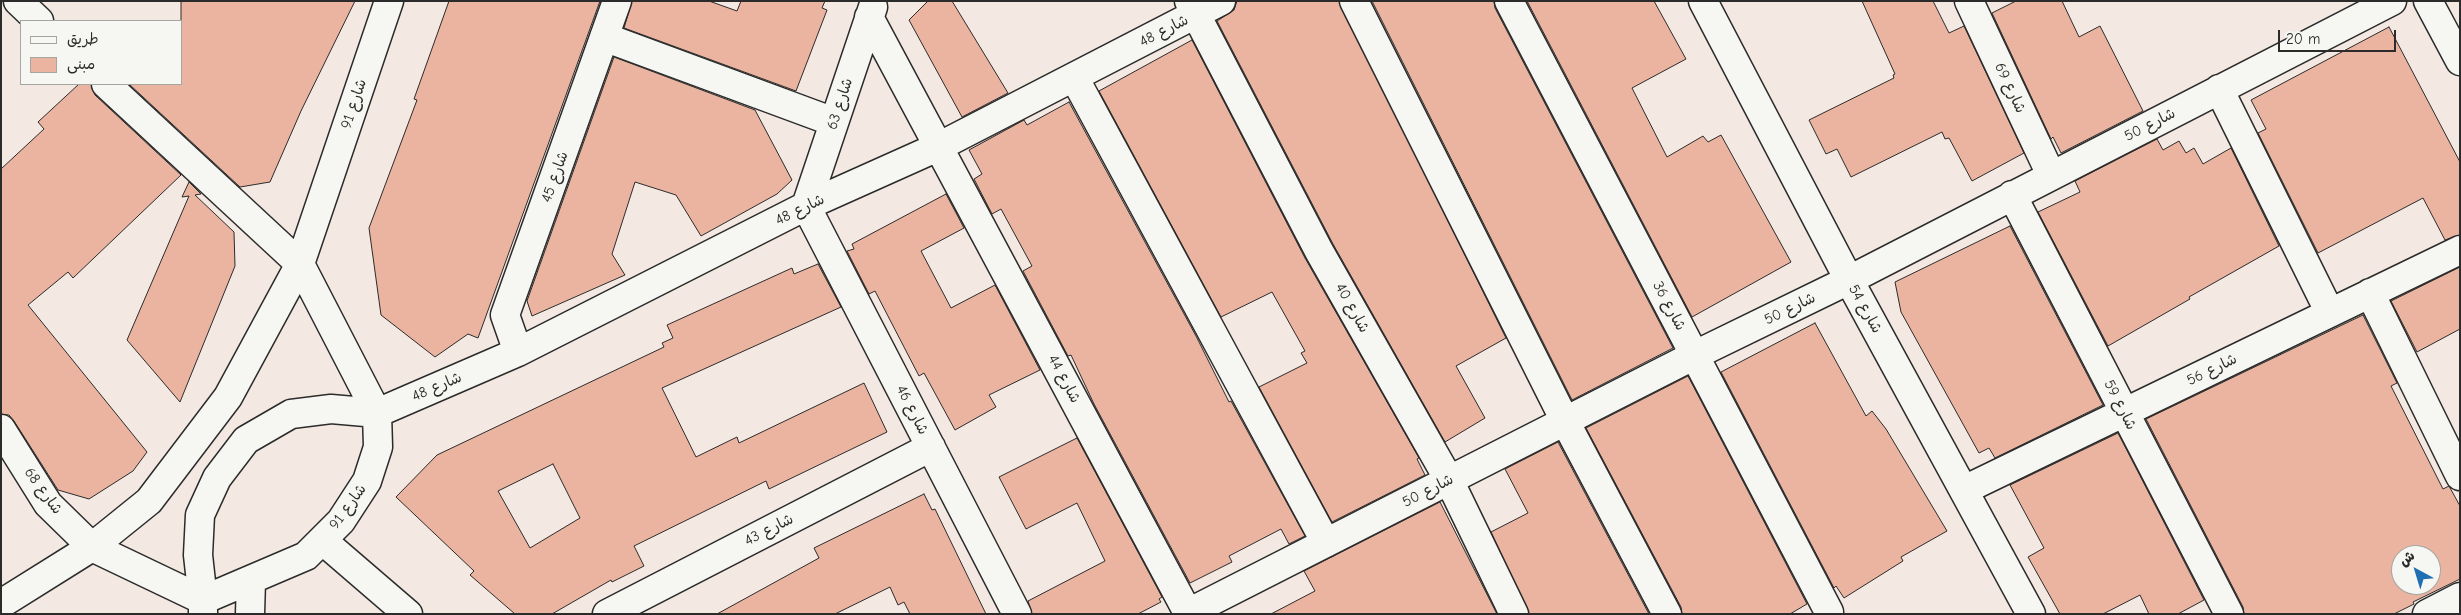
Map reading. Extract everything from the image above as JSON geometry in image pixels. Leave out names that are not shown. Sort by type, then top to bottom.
[{"type":"street","points":[[18,1],[38,20]]},
{"type":"street","name":"شارع 91","points":[[1,604],[92,547],[149,501],[228,397],[300,264],[389,1]]},
{"type":"street","name":"شارع 45","points":[[518,352],[505,315],[617,1]]},
{"type":"street","name":"شارع 48","points":[[377,413],[518,352],[806,206],[940,146],[1074,77],[1193,8],[1221,1]]},
{"type":"street","points":[[1354,1],[1565,421],[1667,614]]},
{"type":"street","name":"شارع 36","points":[[1509,1],[1829,612]]},
{"type":"street","name":"شارع 54","points":[[1704,1],[1849,280],[2031,614]]},
{"type":"street","name":"شارع 69","points":[[1969,1],[2051,175]]},
{"type":"street","name":"شارع 50","points":[[1187,613],[1695,355],[1849,280],[2392,1]]},
{"type":"street","points":[[2428,1],[2460,61]]},
{"type":"street","name":"شارع 40","points":[[1193,8],[1320,251],[1449,480],[1514,614]]},
{"type":"street","points":[[872,9],[940,146]]},
{"type":"street","name":"شارع 63","points":[[806,206],[872,9]]},
{"type":"street","points":[[604,37],[834,122]]},
{"type":"street","points":[[1074,77],[1326,542]]},
{"type":"street","points":[[107,85],[300,264]]},
{"type":"street","points":[[2219,89],[2330,313]]},
{"type":"street","name":"شارع 44","points":[[940,146],[1187,613]]},
{"type":"street","name":"شارع 59","points":[[2012,195],[2229,614]]},
{"type":"street","name":"شارع 46","points":[[806,206],[1018,614]]},
{"type":"street","name":"شارع 56","points":[[1964,490],[2460,250]]},
{"type":"street","name":"شارع 91","points":[[203,607],[251,580],[306,556],[341,521],[367,481],[378,447],[377,413],[300,264]]},
{"type":"street","points":[[2370,293],[2460,476]]},
{"type":"street","points":[[203,607],[198,555],[200,515],[216,478],[246,440],[291,414],[331,409],[377,413]]},
{"type":"street","name":"شارع 68","points":[[1,429],[48,504],[92,547]]},
{"type":"street","name":"شارع 43","points":[[608,614],[931,447]]},
{"type":"street","points":[[322,540],[408,614]]},
{"type":"street","points":[[92,547],[203,607]]},
{"type":"street","points":[[250,614],[251,580]]},
{"type":"street","points":[[2427,614],[2460,597]]},
{"type":"building","points":[[181,1],[355,1],[301,111],[270,182],[240,187],[130,85],[182,85]]},
{"type":"building","points":[[449,1],[600,1],[478,338],[468,334],[435,357],[381,315],[369,228],[417,100],[414,99]]},
{"type":"building","points":[[632,1],[709,1],[737,11],[741,1],[825,1],[822,8],[827,10],[796,91],[624,28]]},
{"type":"building","points":[[928,1],[952,1],[1008,93],[962,117],[909,20]]},
{"type":"building","points":[[1237,1],[1339,1],[1506,338],[1456,366],[1485,418],[1445,442],[1333,244],[1217,21],[1234,10]]},
{"type":"building","points":[[1372,1],[1494,1],[1495,8],[1673,348],[1572,400]]},
{"type":"building","points":[[1527,1],[1654,1],[1686,59],[1632,88],[1667,157],[1703,136],[1708,142],[1721,135],[1791,262],[1692,317]]},
{"type":"building","points":[[1862,1],[1933,1],[1949,33],[1964,26],[2024,153],[1972,181],[1949,138],[1945,139],[1942,132],[1851,177],[1837,149],[1826,154],[1809,120],[1894,78],[1893,75],[1895,74]]},
{"type":"building","points":[[2016,1],[2062,1],[2079,37],[2100,26],[2143,111],[2061,153],[2053,137],[2051,139],[1992,13]]},
{"type":"building","points":[[2389,27],[2460,162],[2460,235],[2445,240],[2423,198],[2318,253],[2258,133],[2266,129],[2251,100]]},
{"type":"building","points":[[1192,40],[1305,258],[1419,458],[1417,459],[1425,475],[1332,522],[1259,387],[1307,363],[1301,353],[1305,351],[1272,292],[1221,317],[1099,91]]},
{"type":"building","points":[[614,57],[755,110],[792,180],[777,194],[701,236],[676,195],[635,182],[612,254],[625,275],[532,316],[527,301]]},
{"type":"building","points":[[78,85],[91,85],[95,95],[181,175],[73,278],[68,272],[28,305],[147,452],[133,471],[89,499],[58,490],[14,421],[9,415],[1,414],[1,169],[44,129],[38,122]]},
{"type":"building","points":[[1069,102],[1196,336],[1229,402],[1231,401],[1305,536],[1289,544],[1281,529],[1229,556],[1232,562],[1190,583],[1094,404],[1071,355],[1068,356],[1023,271],[1032,266],[1001,209],[992,214],[974,179],[982,174],[969,150],[1024,120],[1027,125]]},
{"type":"building","points":[[2157,139],[2163,150],[2179,141],[2186,153],[2194,148],[2203,164],[2231,148],[2279,246],[2108,346],[2038,212],[2080,192],[2075,181]]},
{"type":"building","points":[[189,182],[201,194],[195,195],[234,232],[235,266],[180,402],[127,340],[189,196],[182,197]]},
{"type":"building","points":[[946,194],[964,228],[921,251],[951,308],[995,285],[1040,370],[989,395],[996,407],[955,430],[924,373],[919,376],[875,291],[869,294],[847,251],[854,249],[852,244]]},
{"type":"building","points":[[2010,226],[2103,405],[1995,458],[1989,448],[1979,453],[1901,312],[1895,282]]},
{"type":"building","points":[[818,264],[841,307],[662,388],[696,457],[737,437],[739,443],[864,383],[887,432],[769,489],[766,481],[634,546],[644,566],[612,582],[611,580],[552,614],[515,614],[470,575],[474,571],[396,497],[437,455],[664,347],[662,343],[673,338],[667,325],[792,268],[794,274]],"holes":[[[553,464],[580,518],[530,548],[498,491]]]},
{"type":"building","points":[[2460,267],[2460,329],[2417,352],[2391,301]]},
{"type":"building","points":[[2363,315],[2397,383],[2391,386],[2443,489],[2449,486],[2460,506],[2460,579],[2441,588],[2441,545],[2391,545],[2391,595],[2427,595],[2394,614],[2244,614],[2243,607],[2146,419]]},
{"type":"building","points":[[1815,323],[1866,416],[1872,411],[1886,429],[1947,531],[1901,557],[1903,561],[1844,598],[1836,586],[1834,588],[1721,372]]},
{"type":"building","points":[[1688,376],[1807,604],[1790,614],[1682,614],[1681,607],[1586,428]]},
{"type":"building","points":[[2118,433],[2204,600],[2178,614],[2149,614],[2140,595],[2103,614],[2060,614],[2028,557],[2044,548],[2010,485]]},
{"type":"building","points":[[1077,438],[1162,597],[1159,599],[1161,602],[1138,614],[1032,614],[1028,601],[1105,561],[1077,503],[1026,529],[999,477]]},
{"type":"building","points":[[1558,442],[1649,614],[1529,614],[1491,532],[1528,513],[1505,469]]},
{"type":"building","points":[[924,494],[932,510],[935,509],[986,614],[910,614],[904,602],[898,605],[890,587],[835,614],[717,614],[819,558],[814,548]]},
{"type":"building","points":[[1440,502],[1497,614],[1271,614],[1315,591],[1304,571]]}]
